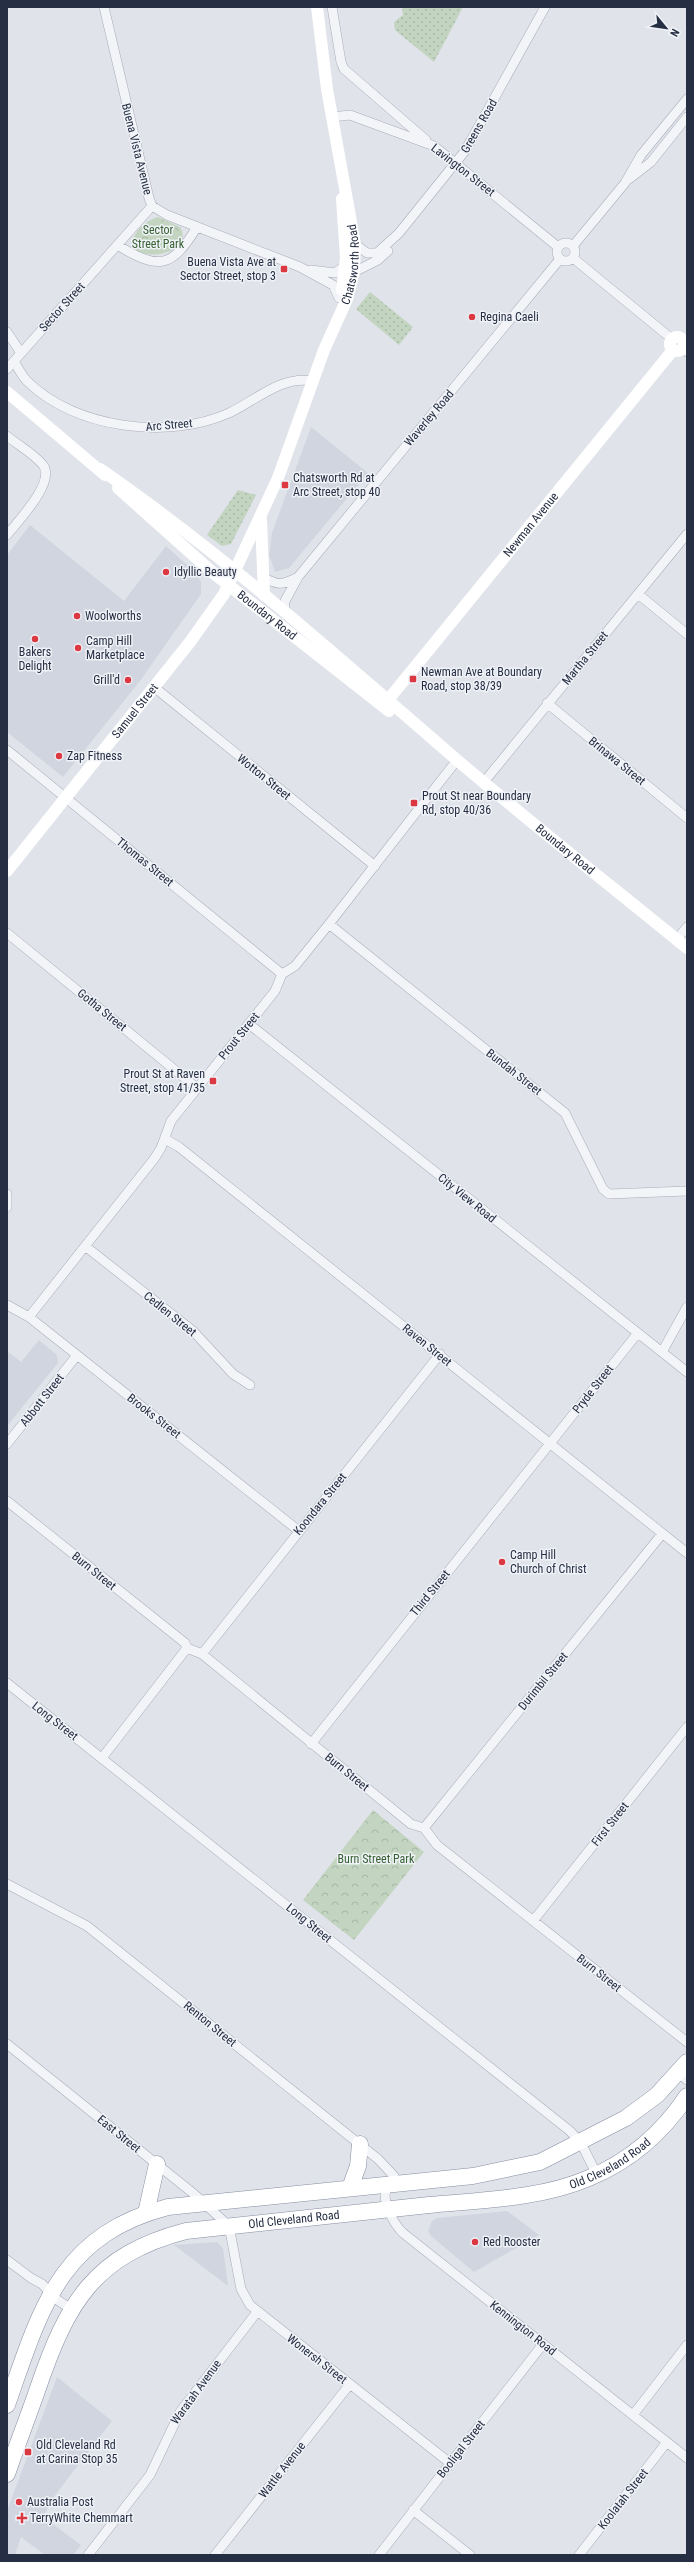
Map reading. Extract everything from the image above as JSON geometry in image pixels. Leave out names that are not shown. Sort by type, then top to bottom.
[{"type":"highway","points":[[7,2405],[33,2333],[50,2293],[68,2268],[88,2248],[119,2226],[146,2213],[168,2207],[204,2202],[473,2176],[540,2162],[581,2143],[626,2118],[657,2095],[684,2072]]},
{"type":"highway","name":"Old Cleveland Road","points":[[7,2474],[54,2341],[71,2309],[86,2288],[105,2269],[137,2247],[157,2239],[186,2231],[559,2190],[597,2175],[622,2162],[652,2139],[675,2113],[687,2096]]},
{"type":"highway","points":[[350,2188],[358,2166],[360,2144]]},
{"type":"highway","points":[[146,2213],[157,2164]]},
{"type":"main road","name":"Chatsworth Road","points":[[317,7],[341,174],[356,244],[340,319],[324,350]]},
{"type":"main road","name":"Chatsworth Road","points":[[229,586],[262,516],[324,350],[339,298],[350,269],[341,174]]},
{"type":"main road","name":"Newman Avenue","points":[[388,700],[680,343]]},
{"type":"main road","name":"Boundary Road","points":[[7,392],[100,469],[137,495],[264,595],[457,760],[687,948]]},
{"type":"main road","name":"Boundary Road","points":[[100,469],[129,499],[229,586],[385,708],[445,749]]},
{"type":"main road","name":"Chatsworth Road","points":[[262,516],[264,595]]},
{"type":"main road","name":"Samuel Street","points":[[7,871],[190,642],[229,586]]},
{"type":"street","name":"Buena Vista Avenue","points":[[104,7],[152,206],[167,215],[300,267],[333,285],[339,298]]},
{"type":"street","points":[[332,7],[336,38],[344,69],[434,146]]},
{"type":"street","name":"Greens Road","points":[[350,269],[381,258],[456,163],[471,141],[545,7]]},
{"type":"street","points":[[573,246],[624,183],[641,155],[687,98]]},
{"type":"street","name":"Lavington Street","points":[[332,117],[350,115],[434,146],[558,247]]},
{"type":"street","points":[[624,183],[651,162],[687,118]]},
{"type":"street","name":"Sector Street","points":[[7,370],[152,206]]},
{"type":"street","points":[[117,245],[142,260],[162,262],[176,255],[187,244],[197,227]]},
{"type":"street","name":"Greens Road","points":[[356,244],[363,252],[374,254],[384,248],[398,235]]},
{"type":"street","points":[[567,243],[573,246],[575,252],[573,258],[568,261],[560,259],[557,254],[558,247],[567,243]]},
{"type":"street","points":[[573,258],[680,343]]},
{"type":"street","name":"Waverley Road","points":[[284,612],[285,601],[298,577],[560,259]]},
{"type":"street","name":"Buena Vista Avenue","points":[[300,267],[331,273],[350,269]]},
{"type":"street","points":[[7,332],[21,353]]},
{"type":"street","name":"Arc Street","points":[[14,361],[26,381],[60,405],[87,416],[145,428],[178,426],[215,419],[294,380],[312,381]]},
{"type":"street","points":[[7,436],[42,464],[46,475],[42,489],[7,535]]},
{"type":"street","name":"Martha Street","points":[[484,782],[687,534]]},
{"type":"street","name":"Waverley Road","points":[[263,577],[275,585],[284,585],[298,577]]},
{"type":"street","points":[[638,594],[687,634]]},
{"type":"street","name":"Wotton Street","points":[[154,687],[375,866]]},
{"type":"street","name":"Brinawa Street","points":[[547,704],[687,818]]},
{"type":"street","name":"Thomas Street","points":[[7,750],[282,974]]},
{"type":"street","points":[[282,974],[295,966],[457,760]]},
{"type":"street","name":"Bundah Street","points":[[329,924],[565,1113],[603,1189],[609,1194],[687,1191]]},
{"type":"street","points":[[677,939],[687,927]]},
{"type":"street","name":"Gotha Street","points":[[7,933],[197,1088]]},
{"type":"street","name":"Prout Street","points":[[29,1318],[154,1159],[165,1139],[171,1122],[275,991],[282,974]]},
{"type":"street","name":"City View Road","points":[[249,1024],[637,1334],[687,1372]]},
{"type":"street","name":"Raven Street","points":[[165,1139],[179,1147],[440,1354],[687,1553]]},
{"type":"street","points":[[7,1194],[9,1201],[7,1207]]},
{"type":"street","name":"Cedlen Street","points":[[85,1246],[192,1331],[233,1374],[250,1385]]},
{"type":"street","name":"Brooks Street","points":[[7,1305],[29,1318],[77,1355],[298,1531]]},
{"type":"street","points":[[662,1352],[687,1307]]},
{"type":"street","name":"Pryde Street","points":[[550,1444],[637,1334]]},
{"type":"street","name":"Koondara Street","points":[[202,1654],[298,1531],[440,1354]]},
{"type":"street","name":"Abbott Street","points":[[7,1444],[77,1355]]},
{"type":"street","name":"Third Street","points":[[312,1744],[550,1444]]},
{"type":"street","name":"Burn Street","points":[[7,1501],[185,1643],[187,1648],[202,1654],[411,1824],[424,1828],[438,1845],[687,2042]]},
{"type":"street","name":"Durimbil Street","points":[[424,1828],[662,1534]]},
{"type":"street","points":[[102,1758],[187,1648]]},
{"type":"street","name":"Long Street","points":[[7,1683],[570,2131],[581,2143],[597,2175]]},
{"type":"street","name":"First Street","points":[[533,1921],[687,1727]]},
{"type":"street","name":"Renton Street","points":[[7,1884],[87,1926],[360,2144],[388,2168],[394,2176],[390,2184]]},
{"type":"street","name":"East Street","points":[[7,2044],[204,2202],[230,2226]]},
{"type":"street","name":"Kennington Road","points":[[390,2184],[386,2191],[390,2209],[396,2226],[403,2233],[687,2458]]},
{"type":"street","name":"Wonersh Street","points":[[230,2226],[241,2289],[250,2306],[450,2463]]},
{"type":"street","points":[[7,2260],[31,2278],[42,2284],[50,2293],[71,2309]]},
{"type":"street","name":"Waratah Avenue","points":[[88,2555],[150,2475],[180,2412],[257,2312]]},
{"type":"street","name":"Booligal Street","points":[[379,2555],[543,2344]]},
{"type":"street","points":[[633,2415],[687,2345]]},
{"type":"street","name":"Wattle Avenue","points":[[215,2555],[350,2384]]},
{"type":"street","name":"Koolatah Street","points":[[579,2555],[667,2442]]},
{"type":"street","points":[[413,2510],[470,2555]]},
{"type":"shaded area","points":[[311,427],[368,473],[289,568],[275,572],[269,555],[272,533]]},
{"type":"shaded area","points":[[30,525],[124,601],[166,546],[196,573],[201,582],[201,594],[140,681],[63,777],[7,732],[7,555]]},
{"type":"shaded area","points":[[39,1340],[57,1355],[58,1363],[7,1426],[7,1351],[21,1362]]},
{"type":"shaded area","points":[[507,2211],[539,2235],[474,2272],[431,2236],[428,2231],[432,2221],[437,2218]]},
{"type":"shaded area","points":[[217,2242],[223,2248],[228,2286],[174,2245]]},
{"type":"shaded area","points":[[57,2377],[112,2421],[56,2494],[43,2517],[81,2545],[73,2555],[45,2555],[21,2537],[15,2555],[7,2555],[7,2511]]},
{"type":"green space","points":[[402,7],[463,7],[434,62],[395,30],[394,22],[403,15]]},
{"type":"green space","name":"Sector Street Park","points":[[158,217],[180,227],[183,235],[181,242],[176,248],[168,252],[149,254],[140,252],[133,247],[136,233],[144,224]]},
{"type":"green space","points":[[370,292],[413,327],[399,345],[356,309]]},
{"type":"green space","points":[[238,490],[256,495],[231,544],[222,546],[207,535]]},
{"type":"green space","name":"Burn Street Park","points":[[373,1810],[424,1852],[354,1940],[303,1900]]},
{"type":"place","name":"Buena Vista Ave at Sector Street, stop 3","points":[[284,269]]},
{"type":"place","name":"Regina Caeli","points":[[472,317]]},
{"type":"place","name":"Chatsworth Rd at Arc Street, stop 40","points":[[285,485]]},
{"type":"place","name":"Idyllic Beauty","points":[[166,572]]},
{"type":"place","name":"Woolworths","points":[[77,616]]},
{"type":"place","name":"Bakers Delight","points":[[35,639]]},
{"type":"place","name":"Camp Hill Marketplace","points":[[78,648]]},
{"type":"place","name":"Newman Ave at Boundary Road, stop 38/39","points":[[413,679]]},
{"type":"place","name":"Grill'd","points":[[128,680]]},
{"type":"place","name":"Zap Fitness","points":[[59,756]]},
{"type":"place","name":"Prout St near Boundary Rd, stop 40/36","points":[[414,803]]},
{"type":"place","name":"Prout St at Raven Street, stop 41/35","points":[[213,1081]]},
{"type":"place","name":"Camp Hill Church of Christ","points":[[502,1562]]},
{"type":"place","name":"Red Rooster","points":[[475,2242]]},
{"type":"place","name":"Old Cleveland Rd at Carina Stop 35","points":[[28,2452]]},
{"type":"place","name":"Australia Post","points":[[19,2502]]},
{"type":"place","name":"TerryWhite Chemmart","points":[[22,2518]]}]
